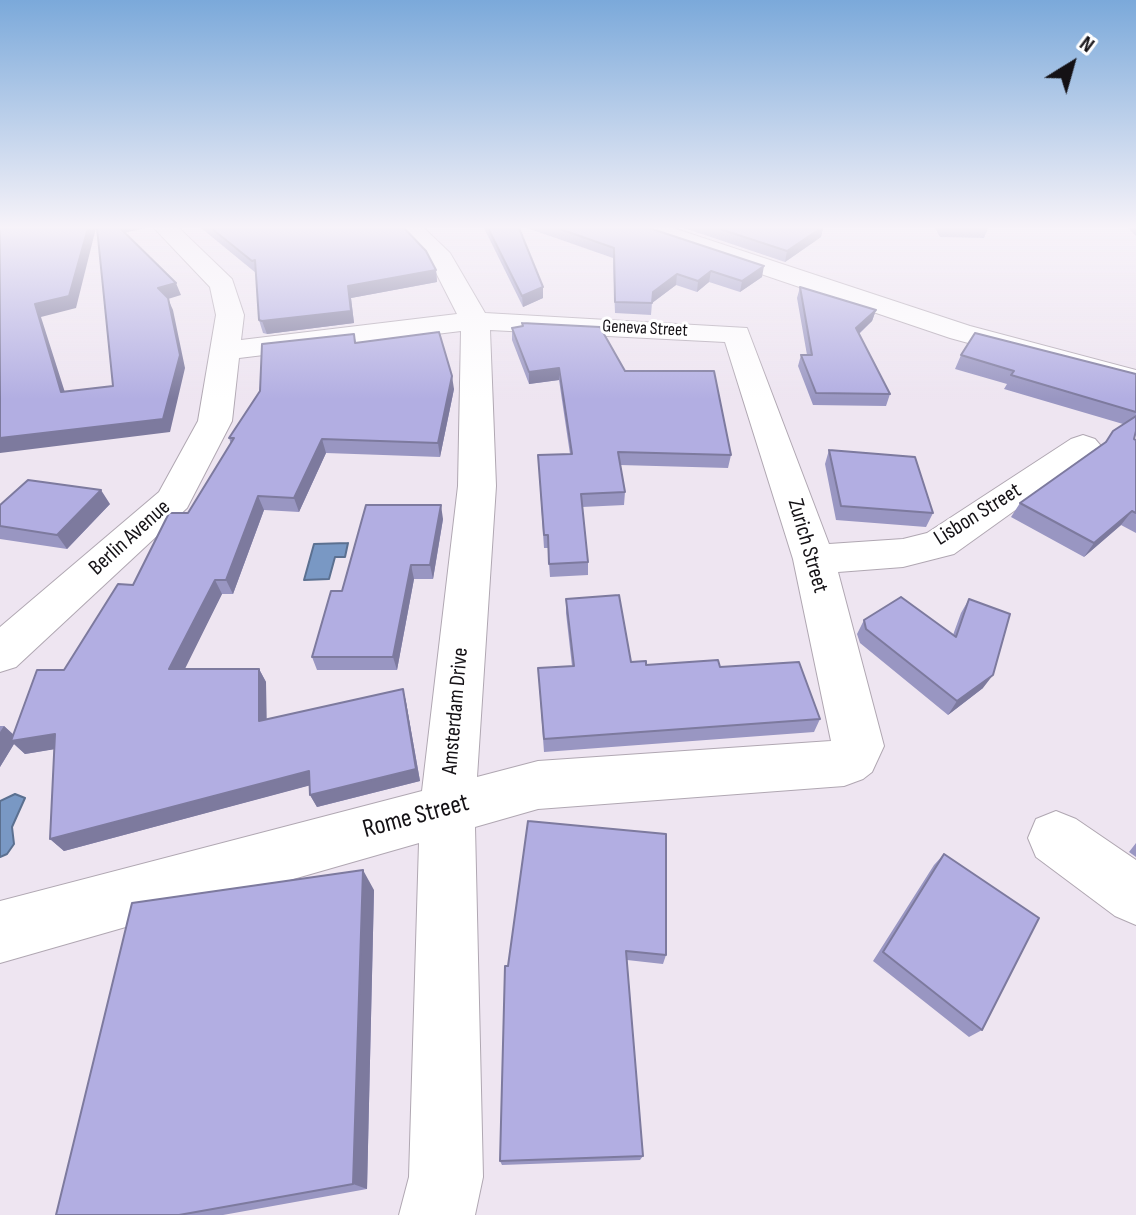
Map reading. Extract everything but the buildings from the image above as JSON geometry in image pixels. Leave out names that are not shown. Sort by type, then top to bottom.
[{"type":"street","name":"Berlin Avenue","points":[[0,654],[174,499],[215,421],[230,315],[223,285]]},
{"type":"street","name":"Amsterdam Drive","points":[[437,1215],[446,1177],[447,808],[477,486],[475,321],[455,285]]},
{"type":"street","points":[[818,285],[960,332],[1136,380]]},
{"type":"street","name":"Geneva Street","points":[[224,351],[409,326],[475,321],[731,333]]},
{"type":"street","name":"Zurich Street","points":[[731,333],[741,338],[814,559],[858,746],[854,756],[844,763]]},
{"type":"street","name":"Lisbon Street","points":[[814,559],[903,553],[940,544],[1083,446]]},
{"type":"street","name":"Rome Street","points":[[0,932],[538,785],[844,763]]},
{"type":"street","points":[[1056,838],[1136,895]]},
{"type":"water","points":[[348,543],[345,557],[335,557],[329,579],[304,580],[314,544]]},
{"type":"water","points":[[15,794],[25,798],[12,827],[14,844],[7,854],[0,857],[0,801]]}]
